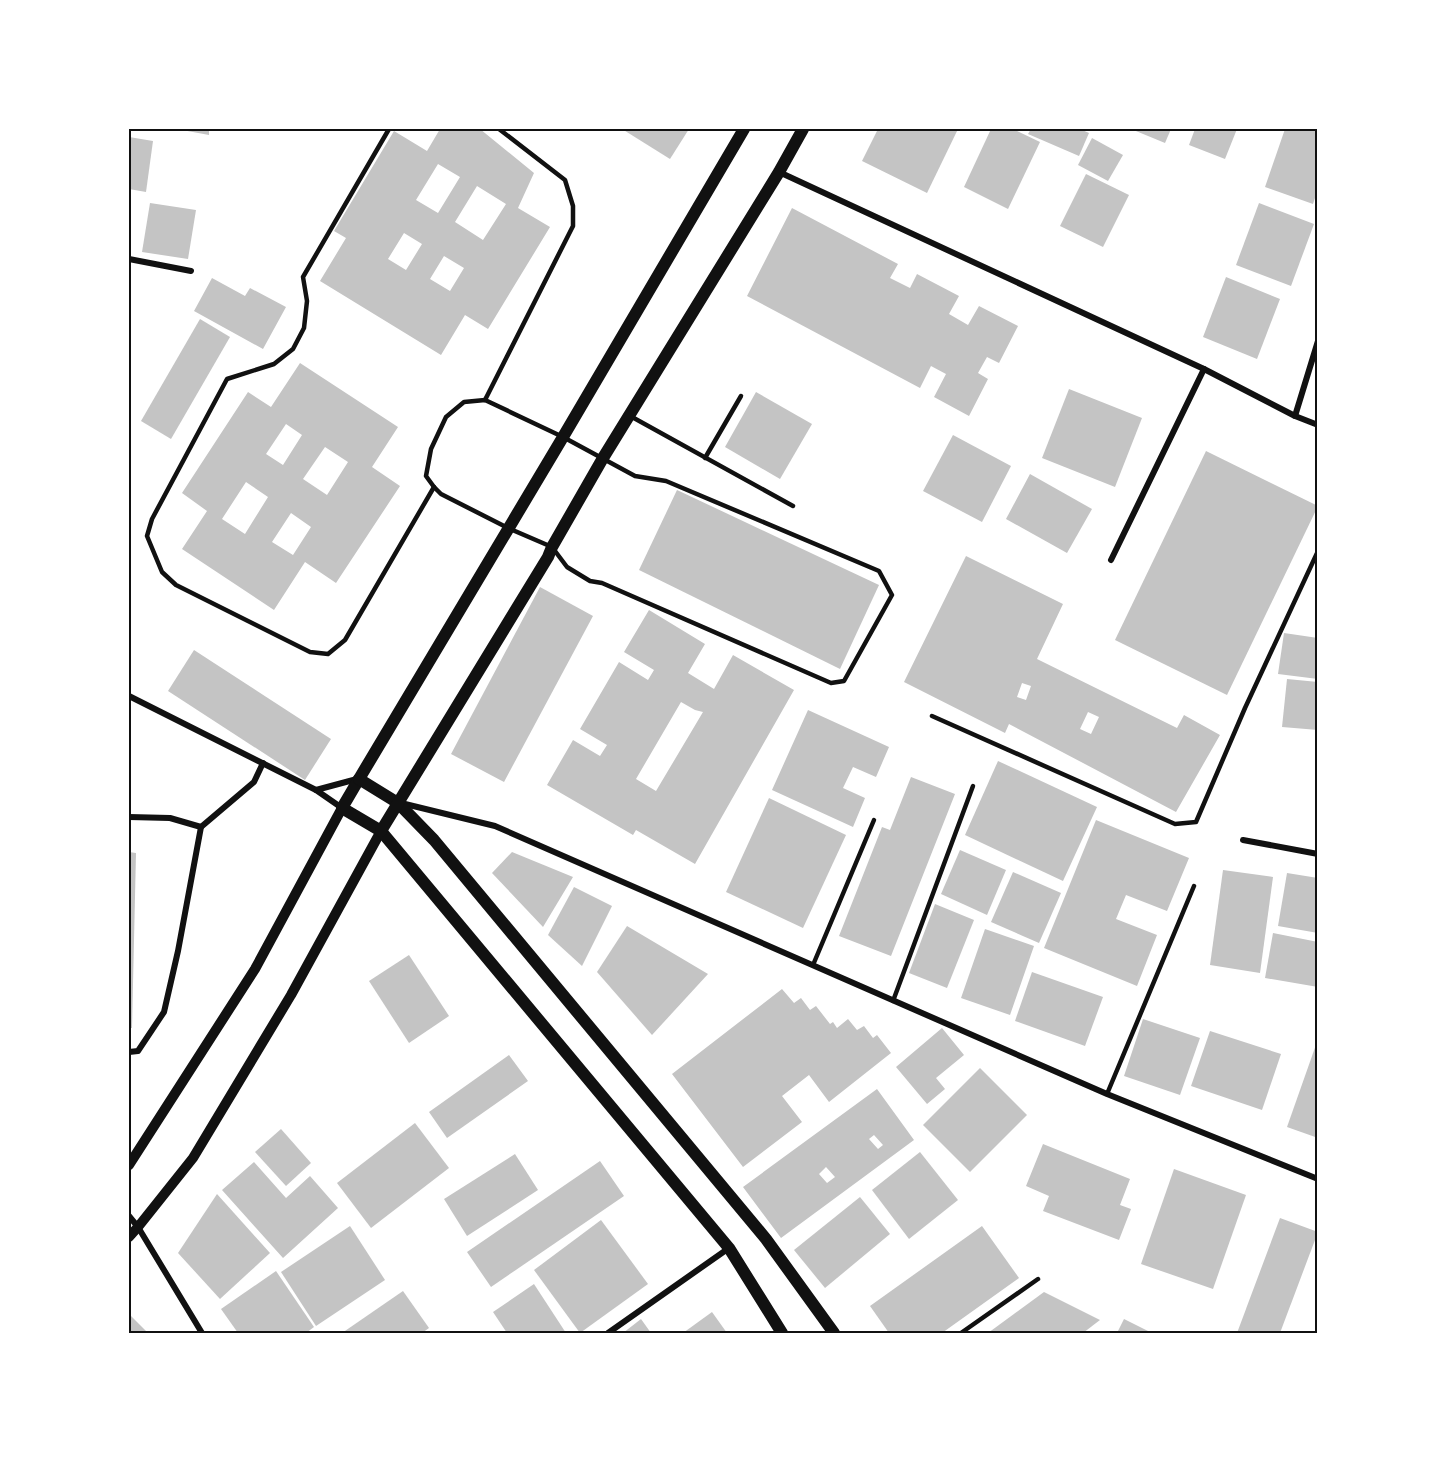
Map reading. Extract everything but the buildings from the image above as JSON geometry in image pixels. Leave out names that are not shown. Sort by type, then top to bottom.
[{"type":"main road","points":[[744,129],[342,808],[381,831],[729,1248],[782,1333]]},
{"type":"main road","points":[[381,831],[548,557],[603,458],[779,172],[803,129]]},
{"type":"main road","points":[[359,779],[398,803],[434,840],[759,1230],[834,1333]]},
{"type":"street","points":[[779,172],[1204,369],[1295,416],[1318,425]]},
{"type":"street","points":[[129,259],[191,271]]},
{"type":"street","points":[[1295,416],[1318,341]]},
{"type":"street","points":[[1111,560],[1204,369]]},
{"type":"street","points":[[129,696],[316,790],[342,808],[255,969],[130,1161]]},
{"type":"street","points":[[129,1052],[138,1051],[164,1012],[201,827],[254,782],[263,763]]},
{"type":"street","points":[[316,790],[359,779]]},
{"type":"street","points":[[398,803],[495,825],[1107,1094],[1318,1179]]},
{"type":"street","points":[[129,817],[170,818],[201,827]]},
{"type":"street","points":[[129,1237],[193,1158],[291,995],[381,831]]},
{"type":"street","points":[[1243,840],[1318,854]]},
{"type":"street","points":[[129,1216],[138,1227],[202,1333]]},
{"type":"street","points":[[608,1333],[729,1248]]},
{"type":"lane","points":[[389,129],[303,278],[307,301],[304,328],[293,349],[274,364],[227,379],[152,519],[147,536],[162,572],[176,585],[310,652],[328,654],[345,640],[434,487]]},
{"type":"lane","points":[[485,400],[573,226],[573,206],[565,180],[499,129]]},
{"type":"lane","points":[[705,458],[741,396]]},
{"type":"lane","points":[[485,400],[563,437],[635,476],[666,481],[879,571],[892,595],[844,681],[831,683],[602,583],[590,580],[567,567],[552,547],[508,528],[441,494],[434,487],[426,476],[431,449],[446,417],[464,402],[485,400]]},
{"type":"lane","points":[[629,416],[793,506]]},
{"type":"lane","points":[[932,716],[1174,824],[1196,822],[1245,708],[1318,551]]},
{"type":"lane","points":[[893,1001],[973,786]]},
{"type":"lane","points":[[813,965],[874,820]]},
{"type":"lane","points":[[1107,1094],[1194,886]]},
{"type":"lane","points":[[961,1333],[1038,1279]]}]
